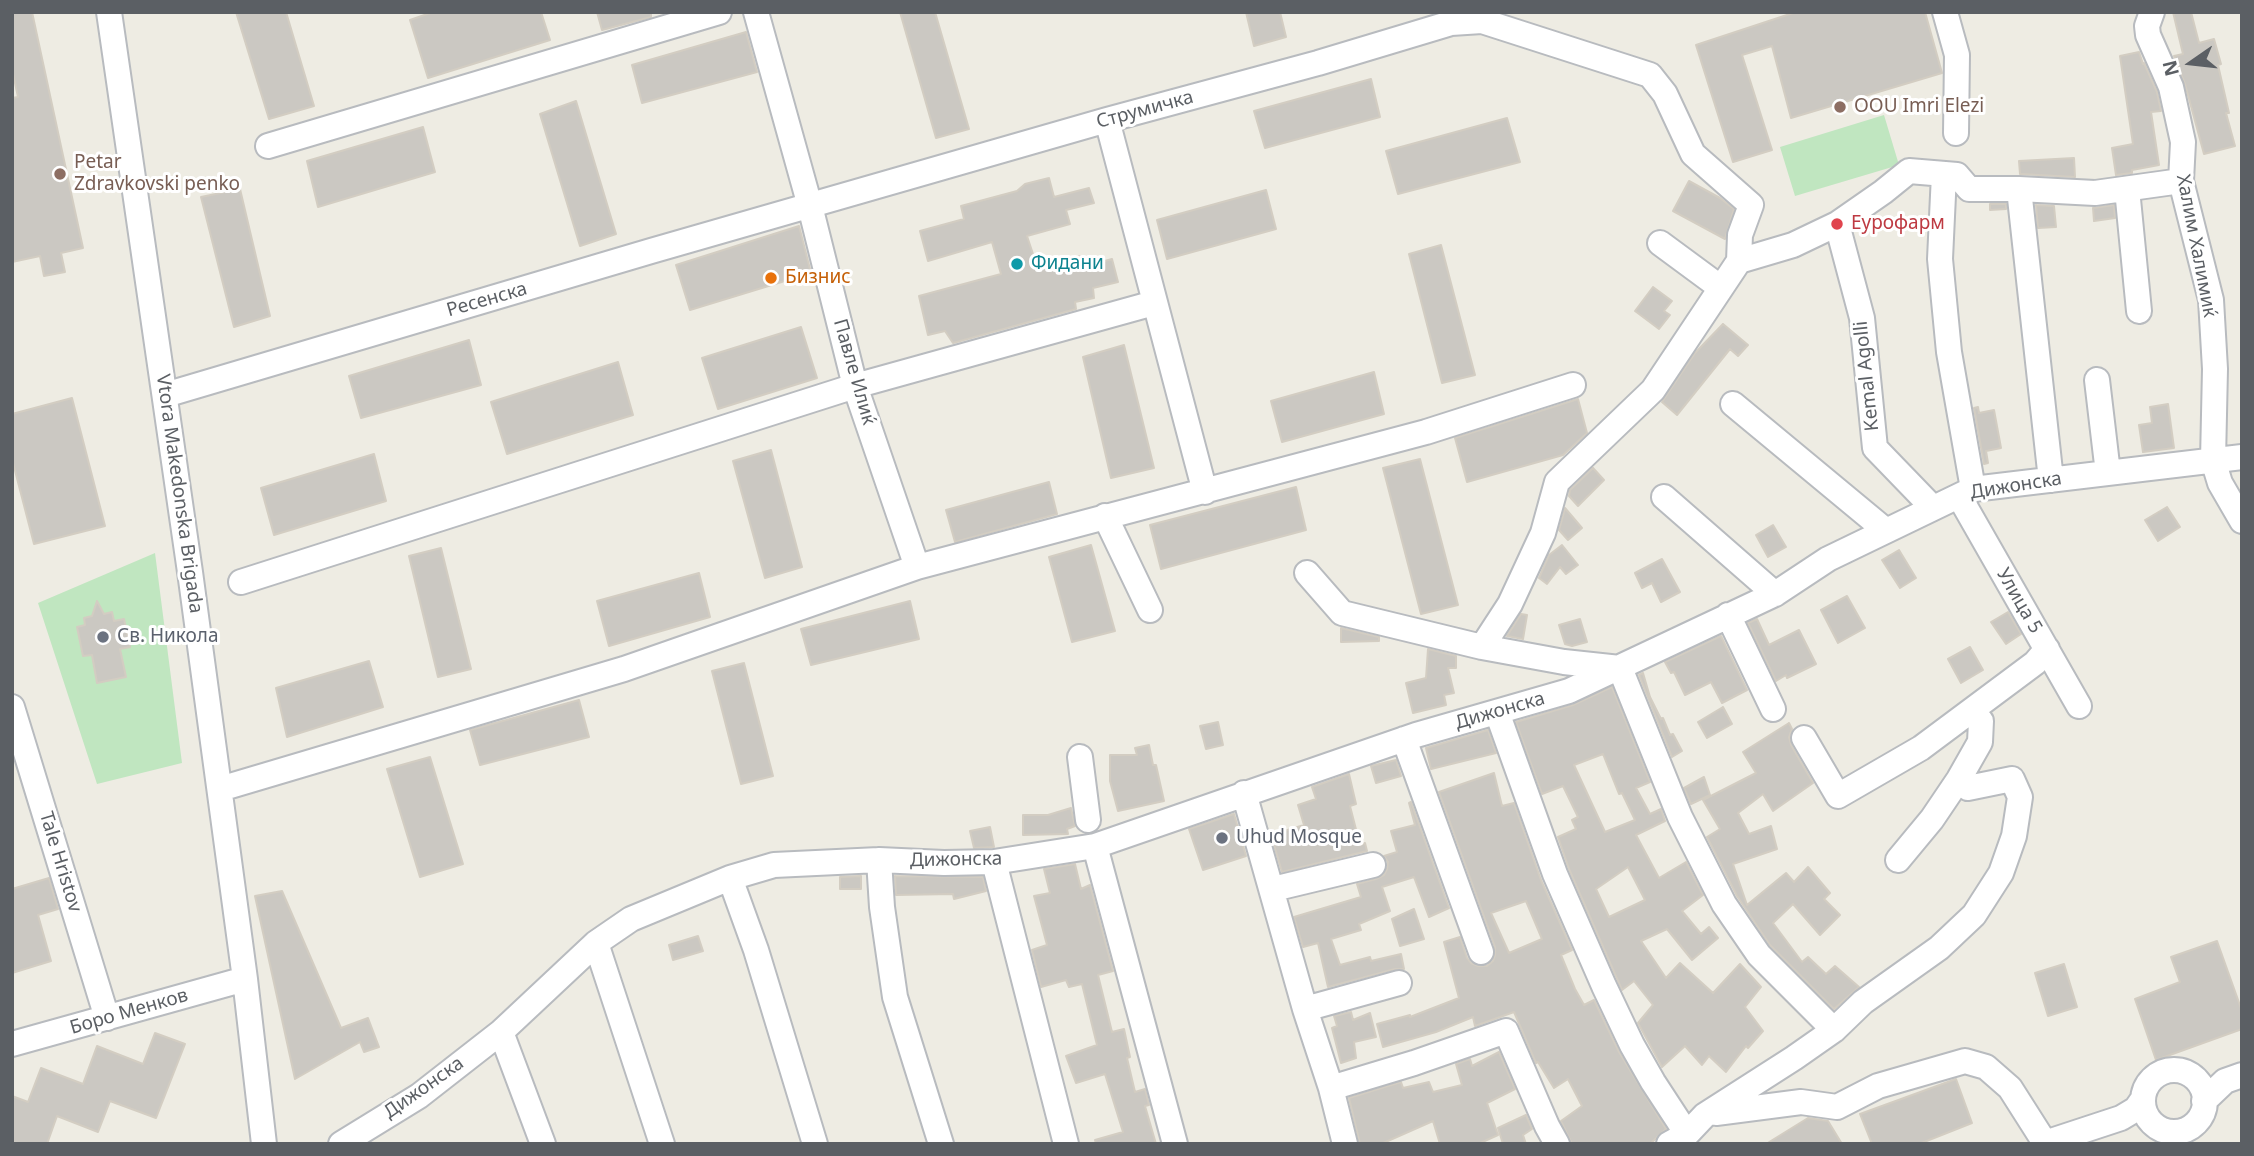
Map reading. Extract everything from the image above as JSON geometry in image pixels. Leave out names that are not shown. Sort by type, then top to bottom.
[{"type":"street","name":"Vtora Makedonska Brigada","points":[[109,12],[220,789],[264,1144]]},
{"type":"street","points":[[268,146],[719,12]]},
{"type":"street","name":"Павле Илиќ","points":[[756,12],[810,206],[855,386],[918,567]]},
{"type":"street","name":"Улица 5","points":[[1945,12],[1957,55],[1953,159],[1940,259],[1966,492],[2079,706]]},
{"type":"street","name":"Халим Халимиќ","points":[[2152,12],[2147,26],[2148,35],[2171,87],[2183,142],[2181,181],[2211,300],[2215,369],[2213,460],[2220,483],[2242,521]]},
{"type":"street","name":"Струмичка","points":[[810,206],[1451,23],[1482,21],[1650,75],[1665,94],[1693,154],[1751,205],[1740,235],[1739,261]]},
{"type":"street","points":[[1107,120],[1205,492]]},
{"type":"street","points":[[1482,647],[1510,604],[1543,534],[1557,482],[1653,390],[1739,261],[1793,245],[1837,224],[1909,171],[1953,159],[1969,189],[2095,193],[2181,181]]},
{"type":"street","points":[[2019,189],[2051,480]]},
{"type":"street","points":[[2127,189],[2139,311]]},
{"type":"street","name":"Ресенска","points":[[165,395],[810,206]]},
{"type":"street","name":"Kemal Agolli","points":[[1837,224],[1862,318],[1875,448],[1933,508]]},
{"type":"street","points":[[1660,243],[1721,288]]},
{"type":"street","points":[[241,582],[855,386],[1154,303]]},
{"type":"street","points":[[2097,380],[2108,473]]},
{"type":"street","points":[[220,789],[624,669],[918,567],[1426,432],[1497,407],[1573,385]]},
{"type":"street","points":[[1734,404],[1885,530]]},
{"type":"street","name":"Дижонска","points":[[342,1143],[419,1096],[501,1032],[596,943],[631,919],[730,878],[774,865],[879,860],[994,862],[1095,845],[1404,739],[1569,691],[1775,594],[1828,559],[1966,492],[2242,457]]},
{"type":"street","points":[[1664,497],[1775,594]]},
{"type":"street","points":[[1105,516],[1150,610]]},
{"type":"street","points":[[1307,573],[1342,613],[1482,647],[1564,662],[1620,668],[1680,817],[1724,904],[1759,954],[1834,1030]]},
{"type":"street","points":[[1728,615],[1773,709]]},
{"type":"street","points":[[1804,738],[1838,796],[1921,748],[2035,663],[2047,649]]},
{"type":"street","points":[[1951,744],[1981,721],[1998,691]]},
{"type":"street","name":"Tale Hristov","points":[[12,707],[107,1018]]},
{"type":"street","points":[[1497,712],[1555,874],[1604,986],[1678,1139],[1705,1115],[1834,1030],[1863,1002],[1939,948],[1974,915],[2001,873],[2014,836],[2020,797],[2012,779],[1968,788],[1959,779]]},
{"type":"street","points":[[1898,860],[1932,819],[1959,779],[1980,741],[1981,721]]},
{"type":"street","points":[[1404,739],[1481,952]]},
{"type":"street","points":[[1080,757],[1088,820]]},
{"type":"street","points":[[1244,793],[1345,1144]]},
{"type":"street","points":[[1095,845],[1175,1144]]},
{"type":"street","points":[[879,860],[882,907],[895,997],[942,1144]]},
{"type":"street","points":[[994,862],[1066,1144]]},
{"type":"street","points":[[1272,889],[1373,864]]},
{"type":"street","points":[[730,878],[756,950],[815,1144]]},
{"type":"street","points":[[596,943],[662,1144]]},
{"type":"street","name":"Боро Менков","points":[[12,1044],[245,979]]},
{"type":"street","points":[[1305,1009],[1399,983]]},
{"type":"street","points":[[1331,1088],[1506,1031],[1557,1144]]},
{"type":"street","points":[[501,1032],[543,1144]]},
{"type":"street","points":[[1705,1115],[1801,1102],[1837,1107],[1878,1086],[1965,1061],[1986,1067],[2010,1088],[2044,1143],[2121,1118],[2136,1109],[2146,1111]]},
{"type":"street","points":[[2173,1069],[2184,1072],[2200,1090],[2200,1118],[2187,1137],[2157,1129],[2146,1111],[2146,1085],[2152,1077],[2173,1069]]},
{"type":"street","points":[[2200,1090],[2234,1077]]},
{"type":"green space","points":[[1884,115],[1899,165],[1795,196],[1780,147]]},
{"type":"green space","points":[[155,553],[182,763],[97,784],[38,603]]},
{"type":"building","points":[[12,12],[32,12],[83,248],[61,253],[65,272],[44,276],[40,256],[12,262],[12,98],[18,97],[12,69]]},
{"type":"building","points":[[236,12],[286,12],[314,106],[269,119]]},
{"type":"building","points":[[433,12],[541,12],[550,40],[428,78],[410,20]]},
{"type":"building","points":[[597,12],[651,12],[651,17],[602,30]]},
{"type":"building","points":[[900,12],[935,12],[969,129],[936,138]]},
{"type":"building","points":[[1246,12],[1280,12],[1286,37],[1254,46]]},
{"type":"building","points":[[1796,12],[1925,12],[1942,73],[1791,118],[1772,46],[1742,55],[1772,150],[1733,162],[1696,45]]},
{"type":"building","points":[[2173,12],[2191,12],[2199,43],[2214,39],[2229,113],[2226,113],[2235,146],[2204,154],[2185,84],[2174,56],[2183,54]]},
{"type":"building","points":[[746,32],[757,72],[642,103],[632,65]]},
{"type":"building","points":[[2139,52],[2157,92],[2161,111],[2151,112],[2159,165],[2116,175],[2112,148],[2133,144],[2120,56]]},
{"type":"building","points":[[1371,79],[1380,117],[1265,148],[1254,111]]},
{"type":"building","points":[[576,101],[616,234],[580,246],[540,114]]},
{"type":"building","points":[[1507,118],[1520,162],[1398,194],[1386,151]]},
{"type":"building","points":[[423,127],[435,172],[318,207],[307,161]]},
{"type":"building","points":[[2074,158],[2075,177],[2020,174],[2019,161]]},
{"type":"building","name":"Фидани","points":[[1049,178],[1054,197],[1089,188],[1094,203],[1066,210],[1070,224],[1027,236],[1037,266],[1081,256],[1086,266],[1112,259],[1118,282],[1093,288],[1094,298],[1075,302],[1076,309],[953,343],[945,331],[928,335],[919,296],[1001,274],[992,242],[928,261],[920,231],[964,219],[961,206],[1017,191],[1025,184]]},
{"type":"building","points":[[1689,181],[1734,209],[1725,239],[1673,211]]},
{"type":"building","points":[[240,189],[270,316],[234,327],[201,197]]},
{"type":"building","points":[[1266,190],[1276,229],[1167,259],[1157,220]]},
{"type":"building","points":[[1990,204],[2006,204],[2006,209],[1990,210]]},
{"type":"building","points":[[2036,205],[2054,206],[2056,227],[2038,228]]},
{"type":"building","points":[[2114,205],[2115,218],[2094,221],[2093,208]]},
{"type":"building","points":[[799,226],[811,273],[690,310],[676,265]]},
{"type":"building","points":[[1441,245],[1475,375],[1442,383],[1409,254]]},
{"type":"building","points":[[1653,287],[1672,301],[1664,311],[1670,315],[1659,329],[1635,311]]},
{"type":"building","points":[[1723,324],[1748,345],[1738,356],[1730,349],[1677,415],[1662,402],[1695,353]]},
{"type":"building","points":[[801,327],[817,378],[718,409],[702,358]]},
{"type":"building","points":[[469,340],[481,385],[361,418],[349,376]]},
{"type":"building","points":[[1124,345],[1154,468],[1111,478],[1083,357]]},
{"type":"building","points":[[618,362],[633,415],[507,454],[491,402]]},
{"type":"building","points":[[1374,372],[1384,414],[1282,442],[1271,401]]},
{"type":"building","points":[[72,398],[105,526],[34,544],[12,459],[12,414]]},
{"type":"building","points":[[1578,399],[1587,433],[1563,455],[1467,482],[1455,438]]},
{"type":"building","points":[[2168,404],[2174,448],[2143,452],[2139,425],[2152,423],[2150,407]]},
{"type":"building","points":[[1978,407],[1979,413],[1994,410],[2001,448],[1986,451],[1988,463],[1984,464],[1974,408]]},
{"type":"building","points":[[771,450],[802,567],[765,578],[733,461]]},
{"type":"building","points":[[374,454],[386,501],[274,535],[261,488]]},
{"type":"building","points":[[1420,459],[1458,605],[1421,614],[1383,468]]},
{"type":"building","points":[[1593,468],[1604,480],[1578,506],[1569,496],[1570,490]]},
{"type":"building","points":[[1049,482],[1057,514],[955,542],[946,510]]},
{"type":"building","points":[[1296,487],[1306,530],[1161,569],[1150,525]]},
{"type":"building","points":[[2167,507],[2180,527],[2158,541],[2145,520]]},
{"type":"building","points":[[1565,508],[1582,528],[1568,540],[1559,530]]},
{"type":"building","points":[[1773,525],[1786,547],[1768,557],[1756,535]]},
{"type":"building","points":[[1091,545],[1115,631],[1072,642],[1049,557]]},
{"type":"building","points":[[1562,545],[1578,565],[1566,574],[1560,567],[1547,584],[1539,578],[1549,555]]},
{"type":"building","points":[[441,548],[471,669],[438,677],[409,556]]},
{"type":"building","points":[[1899,550],[1916,578],[1900,588],[1882,560]]},
{"type":"building","points":[[1662,559],[1680,592],[1661,602],[1652,583],[1642,588],[1635,573]]},
{"type":"building","points":[[699,573],[710,617],[609,646],[597,601]]},
{"type":"building","points":[[1847,596],[1865,628],[1838,643],[1821,610]]},
{"type":"building","name":"Св. Никола","points":[[97,601],[104,614],[112,612],[114,621],[124,619],[130,647],[120,649],[126,677],[97,683],[92,655],[83,656],[77,627],[85,625],[84,618],[92,616]]},
{"type":"building","points":[[910,601],[919,639],[811,665],[801,629]]},
{"type":"building","points":[[2008,612],[2021,634],[2006,644],[1991,622]]},
{"type":"building","points":[[1521,614],[1527,615],[1523,639],[1507,636]]},
{"type":"building","points":[[1580,619],[1587,642],[1572,646],[1565,644],[1559,625]]},
{"type":"building","points":[[1757,619],[1769,645],[1799,630],[1816,664],[1776,681],[1748,623]]},
{"type":"building","points":[[1341,628],[1379,637],[1379,641],[1341,642]]},
{"type":"building","points":[[1721,636],[1747,690],[1722,703],[1711,682],[1685,695],[1674,672],[1671,673],[1665,662]]},
{"type":"building","points":[[1970,647],[1983,670],[1961,683],[1948,659]]},
{"type":"building","points":[[1428,649],[1456,656],[1456,668],[1448,668],[1454,693],[1444,695],[1446,705],[1413,713],[1406,683],[1426,678]]},
{"type":"building","points":[[369,661],[383,707],[287,737],[276,688]]},
{"type":"building","points":[[744,663],[773,776],[741,784],[712,671]]},
{"type":"building","points":[[1643,673],[1650,697],[1661,719],[1663,718],[1670,735],[1673,734],[1682,751],[1672,757],[1639,675]]},
{"type":"building","points":[[1612,687],[1650,782],[1636,788],[1650,814],[1661,809],[1665,821],[1636,835],[1659,878],[1686,862],[1703,895],[1682,911],[1701,934],[1709,927],[1718,938],[1692,960],[1667,929],[1641,941],[1666,978],[1680,963],[1713,993],[1740,964],[1761,987],[1745,1007],[1763,1031],[1748,1048],[1746,1046],[1726,1072],[1709,1056],[1702,1065],[1685,1046],[1662,1067],[1638,1023],[1653,1005],[1634,981],[1622,990],[1569,869],[1558,837],[1576,829],[1572,820],[1578,817],[1563,786],[1542,794],[1516,722],[1573,705]],"holes":[[[1603,754],[1619,794],[1622,793],[1635,820],[1605,832],[1574,765]],[[1628,867],[1645,900],[1609,917],[1596,889]]]},
{"type":"building","points":[[579,700],[589,737],[480,765],[470,730]]},
{"type":"building","points":[[1723,707],[1732,724],[1707,738],[1698,722]]},
{"type":"building","points":[[1218,722],[1223,745],[1206,749],[1200,726]]},
{"type":"building","points":[[1789,723],[1792,729],[1789,737],[1791,745],[1813,783],[1773,811],[1763,794],[1738,813],[1749,834],[1771,826],[1777,849],[1733,864],[1747,905],[1786,873],[1794,882],[1808,867],[1830,893],[1824,899],[1840,915],[1820,935],[1793,904],[1773,923],[1802,962],[1808,957],[1826,974],[1835,966],[1859,987],[1834,1009],[1770,945],[1737,896],[1707,837],[1720,829],[1703,800],[1756,773],[1743,752]]},
{"type":"building","points":[[1488,730],[1496,753],[1431,769],[1426,748]]},
{"type":"building","points":[[1149,745],[1164,801],[1118,811],[1110,781],[1110,755],[1137,755],[1135,748]]},
{"type":"building","points":[[430,757],[463,864],[420,877],[387,769]]},
{"type":"building","points":[[1396,760],[1401,776],[1376,783],[1371,766]]},
{"type":"building","points":[[1494,773],[1502,806],[1514,803],[1541,880],[1572,950],[1561,955],[1575,989],[1584,1005],[1594,1000],[1619,1052],[1666,1129],[1650,1144],[1572,1144],[1561,1121],[1582,1106],[1568,1079],[1554,1088],[1538,1062],[1536,1063],[1514,1012],[1475,1026],[1473,1017],[1436,1032],[1383,1047],[1377,1024],[1410,1017],[1459,998],[1444,942],[1460,937],[1467,958],[1478,966],[1487,966],[1495,955],[1495,947],[1439,792]],"holes":[[[1526,901],[1542,939],[1509,953],[1491,913]]]},
{"type":"building","points":[[1349,774],[1356,804],[1350,806],[1360,845],[1365,843],[1367,851],[1282,872],[1271,835],[1304,825],[1298,805],[1316,799],[1312,787]]},
{"type":"building","points":[[1704,777],[1710,795],[1691,804],[1684,788]]},
{"type":"building","points":[[1411,802],[1449,908],[1429,917],[1414,877],[1382,887],[1390,911],[1359,924],[1361,930],[1331,939],[1340,965],[1370,957],[1371,961],[1401,954],[1404,969],[1328,987],[1318,943],[1303,947],[1294,917],[1361,897],[1357,884],[1384,875],[1388,862],[1384,856],[1397,852],[1391,831],[1415,825],[1409,803]]},
{"type":"building","points":[[1071,808],[1075,826],[1067,829],[1068,834],[1023,835],[1023,815],[1048,815]]},
{"type":"building","name":"Uhud Mosque","points":[[1234,814],[1246,856],[1203,870],[1189,829]]},
{"type":"building","points":[[990,827],[994,847],[974,848],[970,831]]},
{"type":"building","points":[[1075,864],[1081,889],[1090,885],[1113,971],[1098,975],[1112,1032],[1124,1029],[1135,1092],[1145,1089],[1149,1105],[1145,1106],[1156,1144],[1096,1144],[1095,1140],[1123,1132],[1105,1074],[1076,1083],[1066,1056],[1097,1045],[1082,984],[1069,987],[1066,980],[1041,987],[1032,950],[1047,945],[1034,896],[1050,893],[1044,869]]},
{"type":"building","points":[[861,876],[861,889],[840,889],[840,877]]},
{"type":"building","points":[[895,876],[983,877],[986,891],[954,899],[953,894],[896,895]]},
{"type":"building","points":[[49,878],[58,909],[38,915],[51,961],[12,973],[12,889]]},
{"type":"building","points":[[282,891],[341,1028],[368,1018],[379,1047],[364,1052],[360,1042],[295,1079],[255,896]]},
{"type":"building","points":[[1414,909],[1424,939],[1400,946],[1392,919]]},
{"type":"building","points":[[698,936],[703,951],[673,960],[669,945]]},
{"type":"building","points":[[2217,941],[2242,1011],[2242,1029],[2156,1060],[2135,999],[2180,982],[2171,957]]},
{"type":"building","points":[[2064,964],[2077,1007],[2048,1016],[2035,973]]},
{"type":"building","points":[[1351,1012],[1353,1020],[1370,1013],[1376,1037],[1354,1042],[1356,1058],[1341,1063],[1332,1028],[1337,1026],[1334,1016]]},
{"type":"building","points":[[155,1033],[185,1044],[156,1118],[110,1101],[98,1132],[57,1116],[47,1144],[12,1144],[12,1096],[28,1102],[41,1068],[83,1084],[97,1046],[143,1064]]},
{"type":"building","points":[[1499,1052],[1515,1089],[1487,1103],[1498,1135],[1478,1144],[1440,1144],[1433,1121],[1381,1144],[1360,1144],[1349,1098],[1401,1082],[1403,1088],[1429,1082],[1433,1092],[1462,1085],[1456,1064],[1470,1059],[1472,1066]]},
{"type":"building","points":[[1956,1079],[1972,1123],[1919,1144],[1872,1144],[1860,1114]]},
{"type":"building","points":[[1526,1115],[1532,1129],[1523,1135],[1526,1144],[1503,1144],[1498,1128]]},
{"type":"building","points":[[1808,1118],[1828,1121],[1842,1144],[1766,1144]]},
{"type":"place","name":"OOU Imri Elezi","points":[[1840,107]]},
{"type":"place","name":"Petar Zdravkovski penko","points":[[60,174]]},
{"type":"place","name":"Еурофарм","points":[[1837,224]]},
{"type":"place","name":"Фидани","points":[[1017,264]]},
{"type":"place","name":"Бизнис","points":[[771,278]]},
{"type":"place","name":"Св. Никола","points":[[103,637]]},
{"type":"place","name":"Uhud Mosque","points":[[1222,838]]}]
